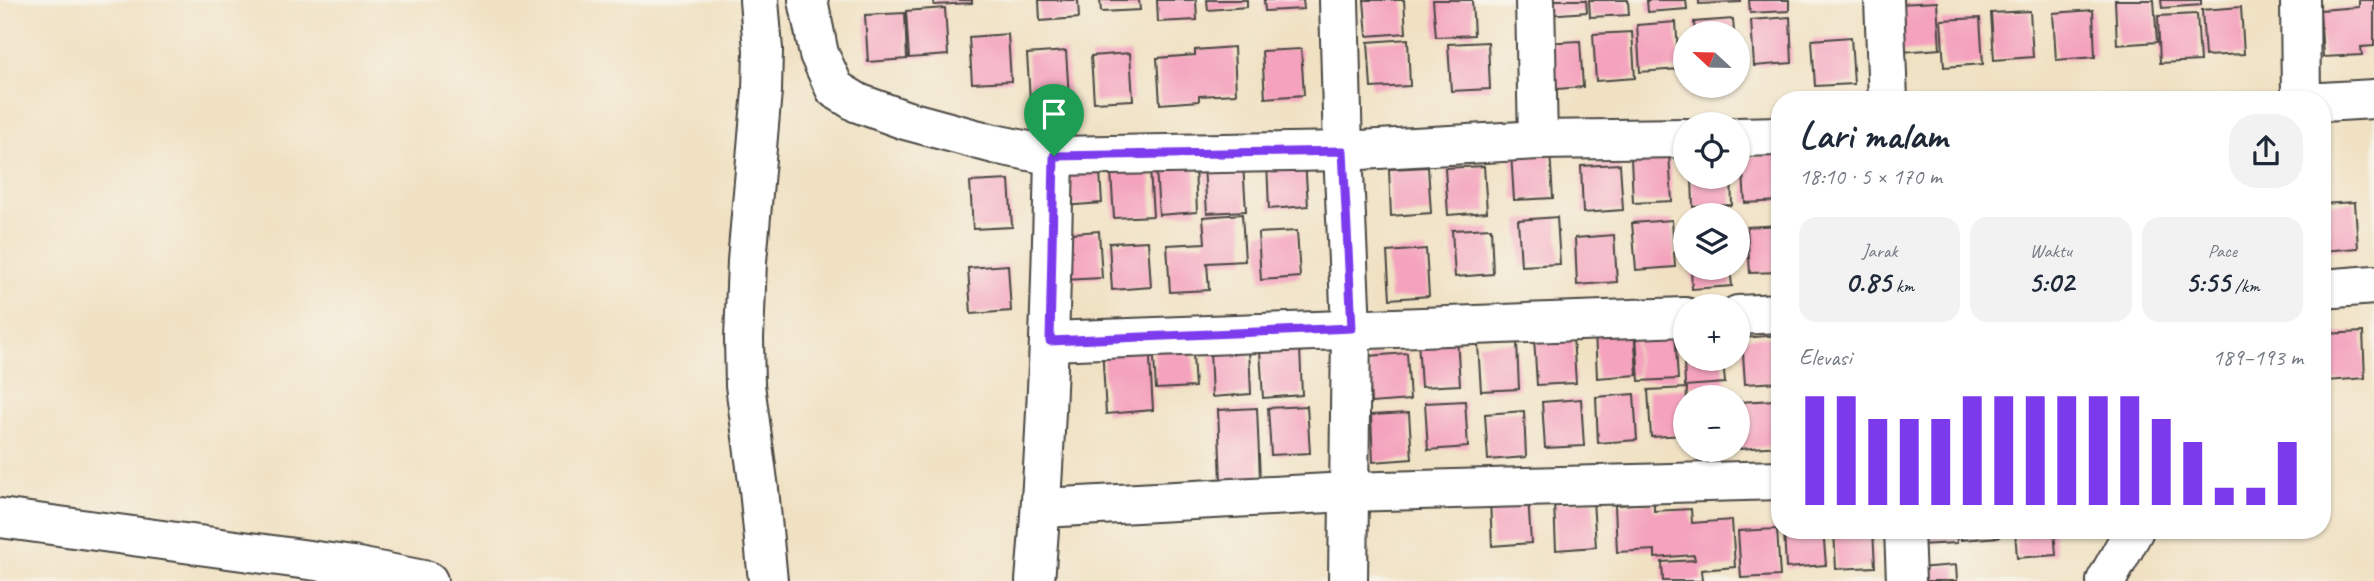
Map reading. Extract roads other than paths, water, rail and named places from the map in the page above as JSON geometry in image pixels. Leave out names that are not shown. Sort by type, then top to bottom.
[{"type":"street","points":[[760,0],[762,91],[747,261],[744,339],[745,384],[768,581]]},
{"type":"street","points":[[808,0],[819,54],[835,89],[858,103],[905,120],[994,144],[1054,156],[1343,151],[1538,140],[1673,138]]},
{"type":"street","points":[[1339,0],[1352,328],[1348,581]]},
{"type":"street","points":[[1535,0],[1538,140]]},
{"type":"street","points":[[1884,0],[1888,91]]},
{"type":"street","points":[[2300,0],[2301,91]]},
{"type":"street","points":[[2331,101],[2374,99]]},
{"type":"street","points":[[1750,137],[1771,136]]},
{"type":"street","points":[[1035,581],[1042,508],[1050,341],[1054,156]]},
{"type":"street","points":[[2331,288],[2374,285]]},
{"type":"street","points":[[1750,314],[1771,313]]},
{"type":"street","points":[[1050,341],[1673,317]]},
{"type":"street","points":[[1042,508],[1348,492],[1771,480]]},
{"type":"street","points":[[0,518],[353,566],[428,581]]},
{"type":"street","points":[[1904,539],[1906,581]]},
{"type":"street","points":[[2106,581],[2129,539]]}]
